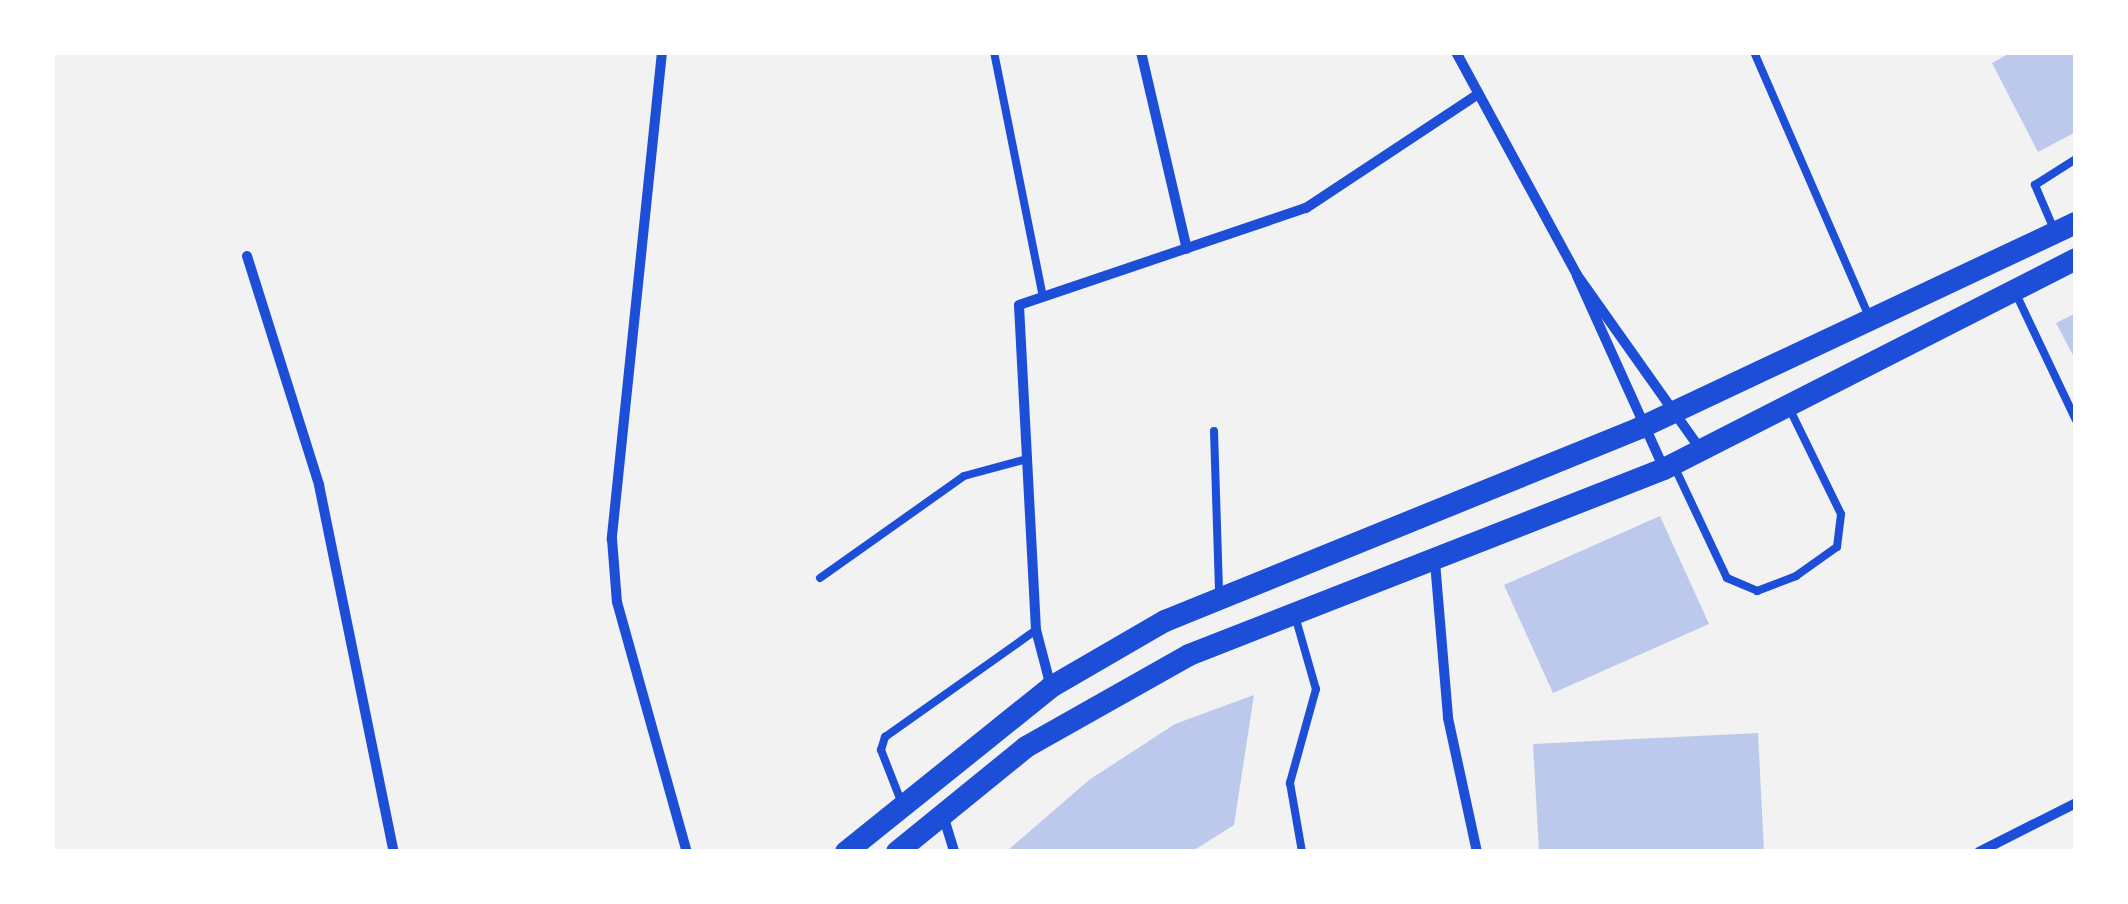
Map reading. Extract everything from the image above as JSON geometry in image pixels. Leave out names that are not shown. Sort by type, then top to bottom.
[{"type":"highway","points":[[846,852],[1050,687],[1219,599],[1640,428],[2066,228]]},
{"type":"highway","points":[[898,852],[1026,747],[1190,655],[1436,562],[1669,467],[1790,410],[2076,260]]},
{"type":"street","points":[[662,52],[612,538],[617,602],[687,852]]},
{"type":"street","points":[[1140,52],[1187,248]]},
{"type":"street","points":[[1456,52],[1474,97],[1576,275],[1640,428],[1669,467]]},
{"type":"street","points":[[1050,687],[1036,630],[1020,305],[1306,208],[1474,97]]},
{"type":"street","points":[[247,256],[318,485],[394,852]]},
{"type":"street","points":[[1576,275],[1679,408],[1702,450]]},
{"type":"street","points":[[1436,562],[1448,718],[1477,852]]},
{"type":"street","points":[[1979,852],[2076,803]]},
{"type":"street","points":[[943,814],[954,852]]},
{"type":"lane","points":[[994,52],[1042,298]]},
{"type":"lane","points":[[1754,52],[1870,321]]},
{"type":"lane","points":[[2066,228],[2035,185],[2076,159]]},
{"type":"lane","points":[[2015,292],[2076,420]]},
{"type":"lane","points":[[1669,467],[1727,578],[1757,591],[1796,576],[1837,547],[1841,514],[1790,410]]},
{"type":"lane","points":[[1214,431],[1219,599]]},
{"type":"lane","points":[[820,578],[964,476],[1028,459]]},
{"type":"lane","points":[[1295,615],[1316,690],[1290,784],[1302,852]]},
{"type":"lane","points":[[903,805],[881,750],[885,737],[1036,630]]},
{"type":"building","points":[[2012,52],[2076,52],[2076,132],[2038,152],[1992,63]]},
{"type":"building","points":[[2076,313],[2076,361],[2056,323]]},
{"type":"building","points":[[1660,516],[1709,624],[1553,693],[1504,585]]},
{"type":"building","points":[[1254,695],[1234,825],[1191,852],[1006,852],[1089,780],[1175,724]]},
{"type":"building","points":[[1758,733],[1764,852],[1539,852],[1533,744]]}]
